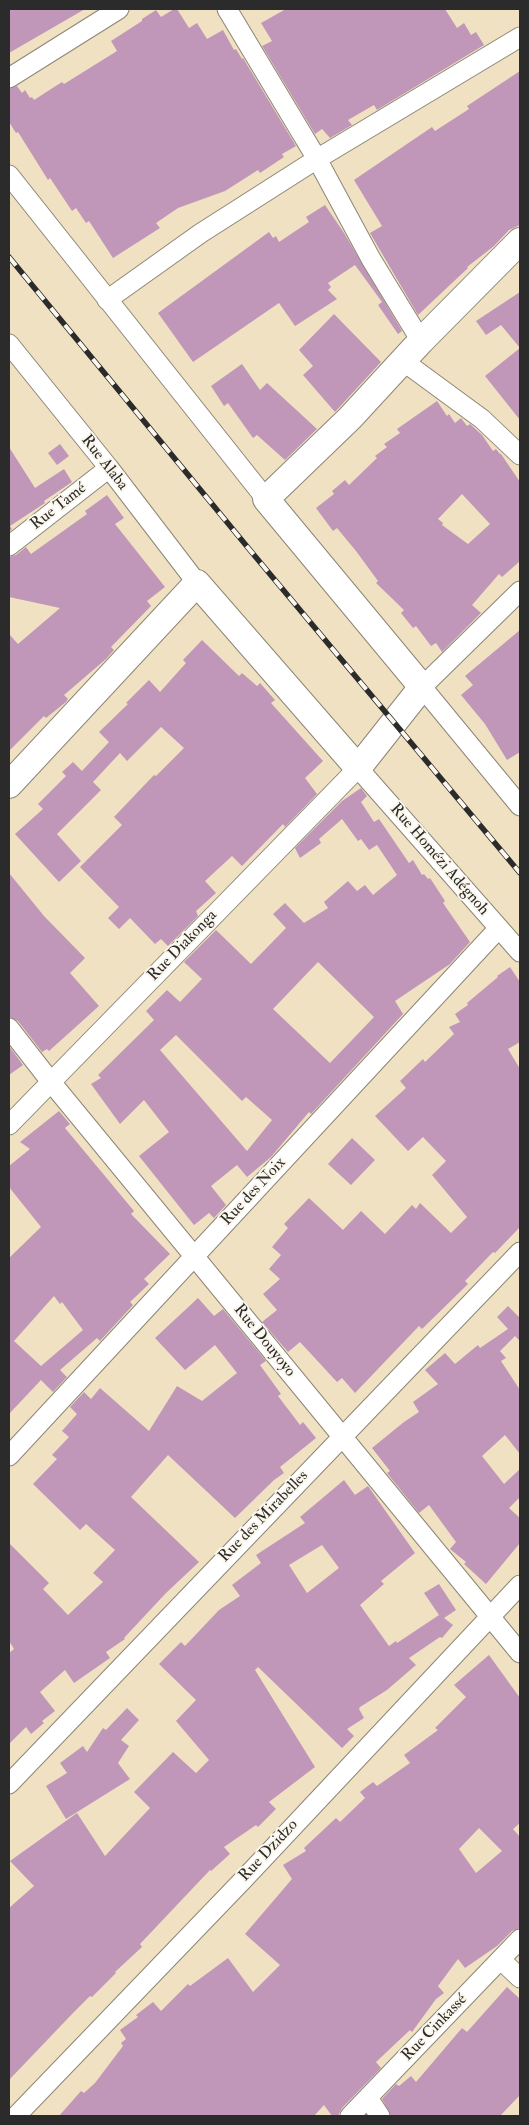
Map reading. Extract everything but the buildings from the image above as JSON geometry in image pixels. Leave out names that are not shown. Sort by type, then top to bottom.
[{"type":"main road","points":[[9,785],[197,583],[358,768],[422,687],[266,499],[350,418],[421,341],[520,240]]},
{"type":"street","points":[[9,78],[119,9]]},
{"type":"street","points":[[227,9],[317,159],[371,259],[421,341]]},
{"type":"street","points":[[107,300],[201,233],[317,159],[520,37]]},
{"type":"street","points":[[9,175],[266,499]]},
{"type":"street","name":"Rue Alaba","points":[[9,344],[109,468],[197,583]]},
{"type":"street","points":[[403,361],[482,419],[520,456]]},
{"type":"street","name":"Rue Tamé","points":[[9,546],[109,468]]},
{"type":"street","points":[[520,591],[422,687],[520,806]]},
{"type":"street","name":"Rue Homézi Adégnoh","points":[[358,768],[520,952]]},
{"type":"street","name":"Rue Diakonga","points":[[9,1125],[358,768]]},
{"type":"street","name":"Rue des Noix","points":[[9,1456],[499,928]]},
{"type":"street","name":"Rue Douyoyo","points":[[9,1028],[50,1082],[520,1652]]},
{"type":"street","name":"Rue des Mirabelles","points":[[9,1784],[520,1252]]},
{"type":"street","name":"Rue Dzidzo","points":[[14,2114],[243,1880],[520,1584]]},
{"type":"street","name":"Rue Cinkassé","points":[[350,2116],[520,1939]]},
{"type":"street","points":[[501,1960],[520,1978]]},
{"type":"street","points":[[368,2098],[380,2116]]},
{"type":"railway","points":[[9,257],[254,555],[520,873]]}]
